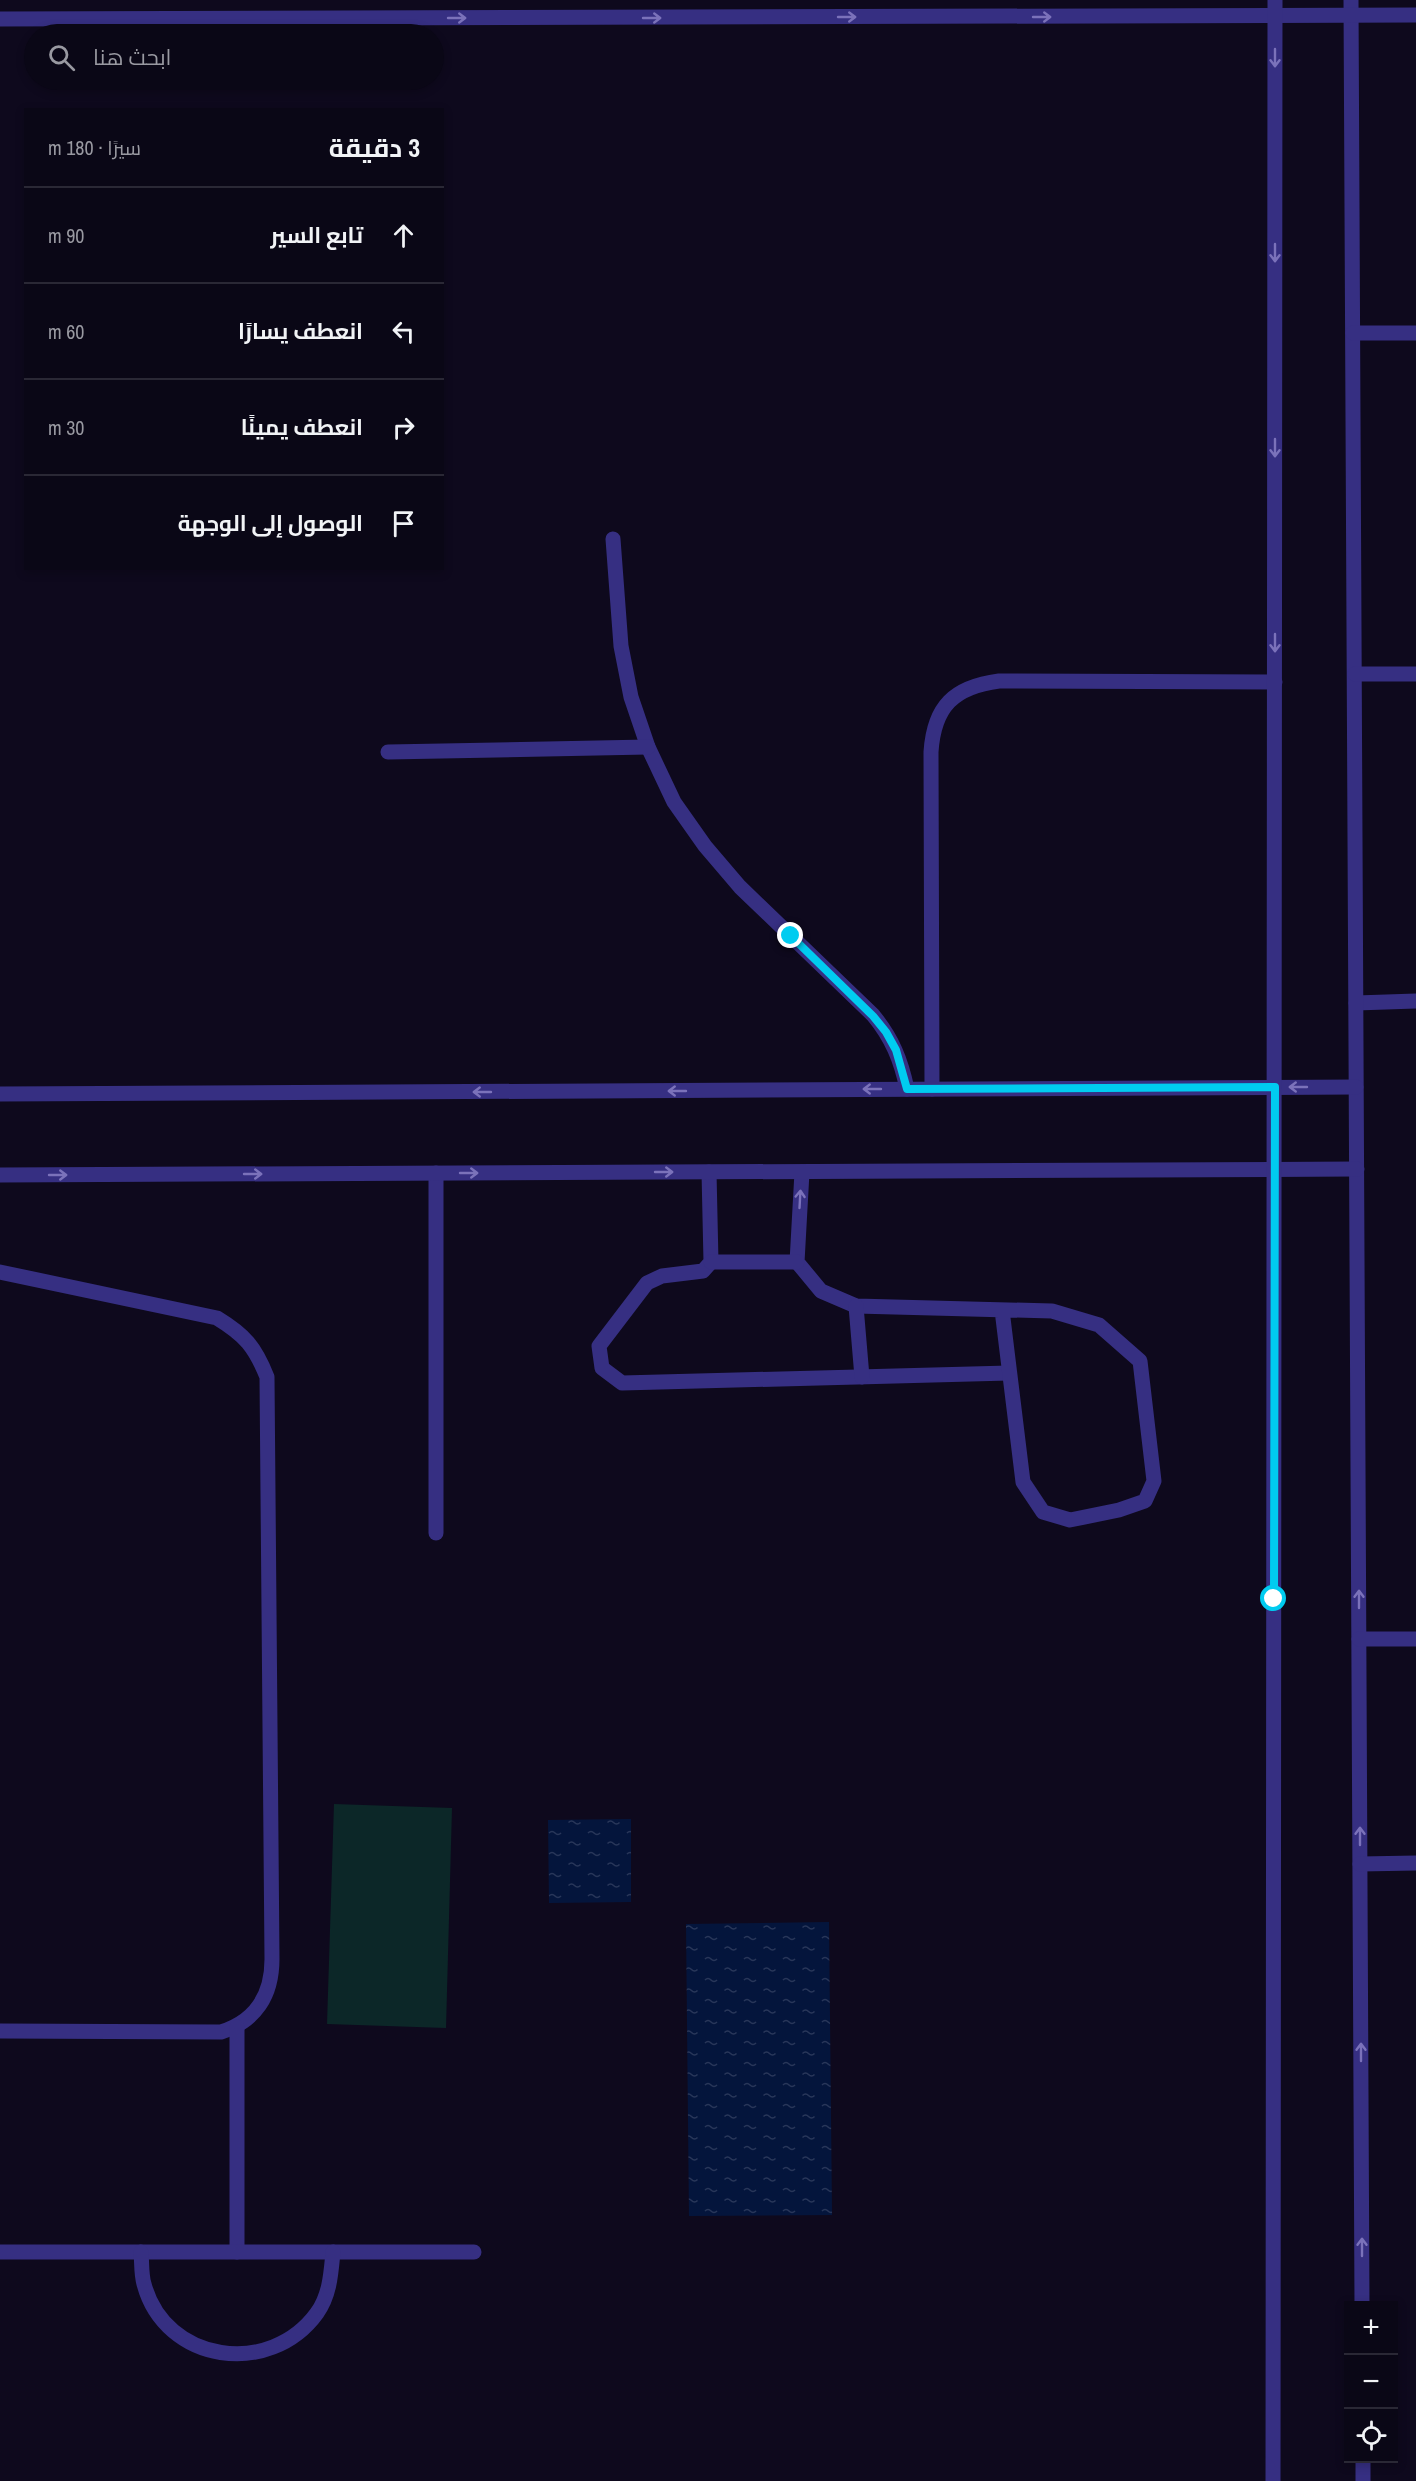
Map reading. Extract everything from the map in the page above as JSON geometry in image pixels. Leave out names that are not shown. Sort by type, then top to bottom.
[{"type":"street","points":[[1273,2481],[1275,0]]},
{"type":"street","points":[[1351,8],[1362,2301]]},
{"type":"street","points":[[0,19],[1275,16],[1351,8],[1416,15]]},
{"type":"street","points":[[1353,333],[1416,333]]},
{"type":"street","points":[[613,539],[621,646],[631,697],[648,747],[674,802],[705,846],[740,887],[873,1016],[886,1032],[896,1050],[907,1089]]},
{"type":"street","points":[[1355,674],[1416,674]]},
{"type":"street","points":[[932,1089],[931,752],[933,730],[942,710],[957,694],[977,684],[999,681],[1275,682]]},
{"type":"street","points":[[388,752],[648,747]]},
{"type":"street","points":[[1356,1003],[1416,1001]]},
{"type":"street","points":[[0,1094],[1356,1087]]},
{"type":"street","points":[[0,1175],[1357,1169]]},
{"type":"street","points":[[708,1172],[711,1262],[703,1271],[662,1276],[647,1283],[599,1346],[602,1368],[622,1383],[1009,1373]]},
{"type":"street","points":[[801,1172],[797,1262],[821,1291],[856,1306],[1052,1311],[1099,1325],[1140,1361],[1154,1481],[1145,1501],[1119,1510],[1070,1520],[1043,1512],[1023,1482],[1002,1310]]},
{"type":"street","points":[[436,1173],[436,1533]]},
{"type":"street","points":[[711,1262],[797,1262]]},
{"type":"street","points":[[0,1272],[217,1318],[240,1332],[257,1352],[267,1377],[272,1976],[261,2006],[237,2027],[221,2032],[0,2031]]},
{"type":"street","points":[[856,1306],[862,1377]]},
{"type":"street","points":[[1359,1639],[1416,1639]]},
{"type":"street","points":[[1360,1864],[1416,1863]]},
{"type":"street","points":[[237,2027],[237,2252]]},
{"type":"street","points":[[0,2252],[474,2252]]},
{"type":"street","points":[[141,2252],[144,2283],[157,2312],[179,2335],[207,2350],[238,2355],[269,2350],[297,2335],[318,2312],[331,2283],[333,2252]]},
{"type":"street","points":[[1363,2463],[1363,2481]]},
{"type":"green space","points":[[334,1804],[452,1808],[446,2028],[327,2024]]},
{"type":"water","points":[[631,1819],[631,1902],[549,1903],[548,1820]]},
{"type":"water","points":[[829,1922],[832,2215],[689,2216],[686,1924]]},
{"type":"route","points":[[791,936],[873,1016],[886,1032],[903,1069],[907,1089],[1275,1087],[1274,1599]]}]
